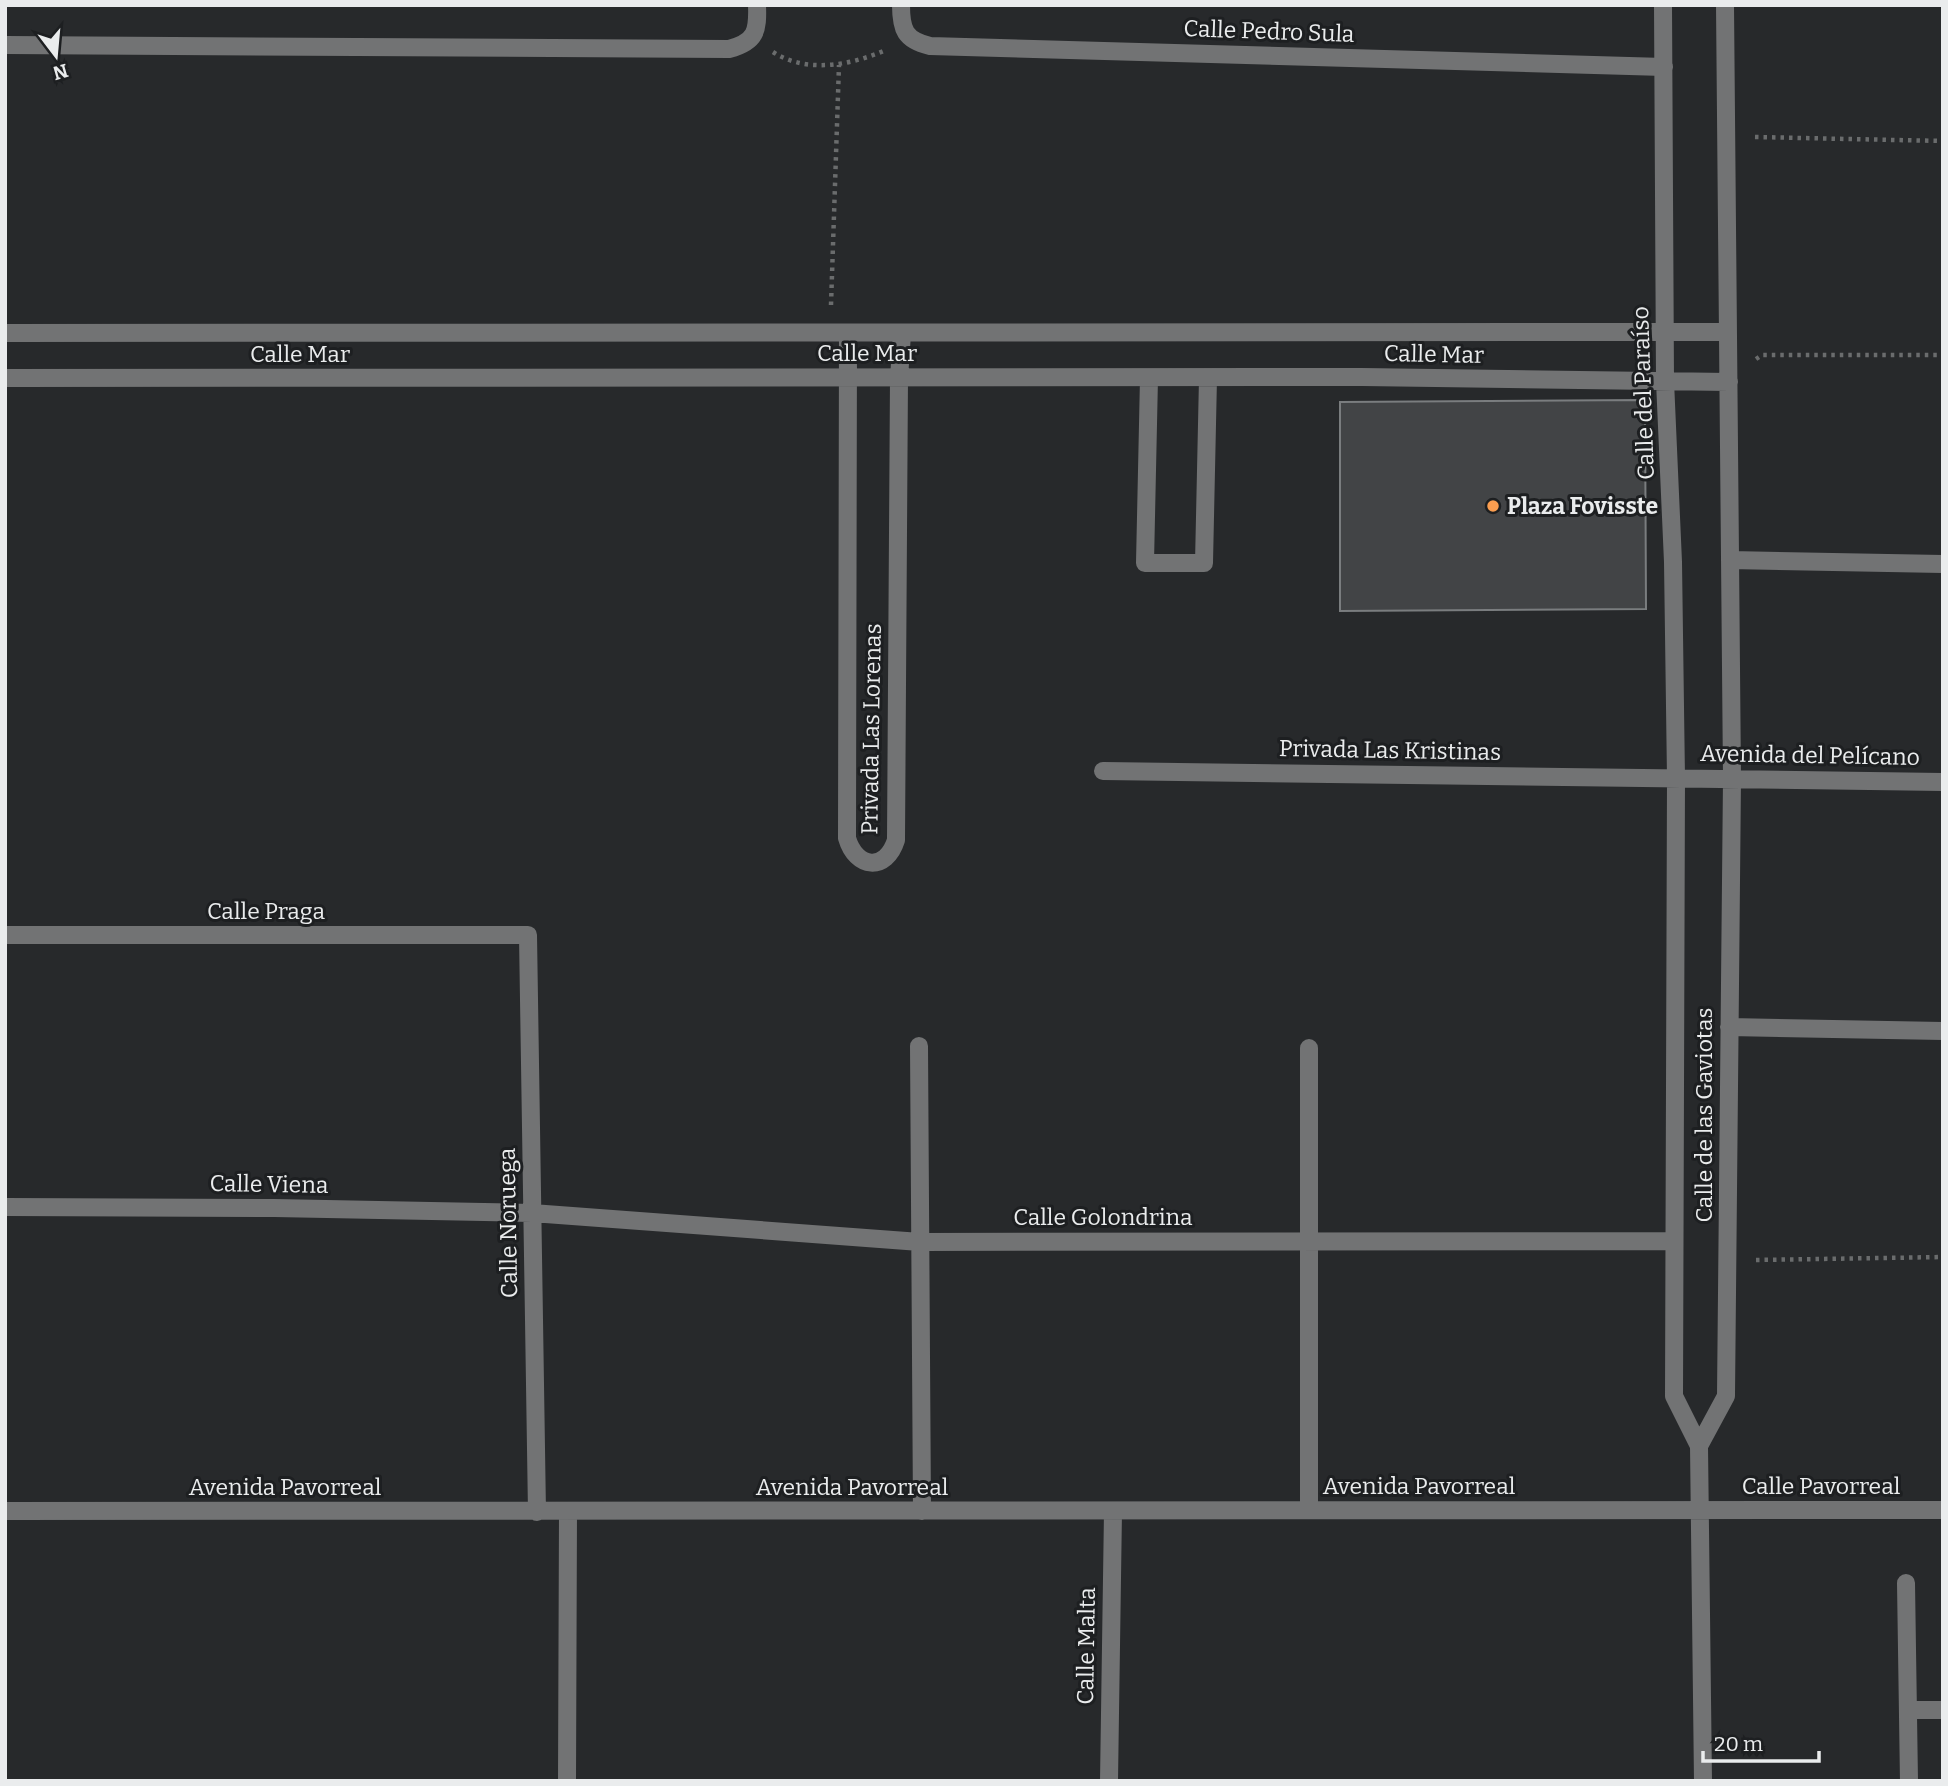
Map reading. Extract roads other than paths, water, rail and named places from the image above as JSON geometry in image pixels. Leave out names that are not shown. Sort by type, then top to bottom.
[{"type":"street","points":[[5,46],[729,49],[742,46],[751,38],[757,24],[757,5]]},
{"type":"street","name":"Calle Pedro Sula","points":[[901,5],[902,25],[906,36],[930,46],[1664,67]]},
{"type":"street","name":"Calle del Paraíso","points":[[1663,5],[1664,333],[1673,562],[1676,778]]},
{"type":"street","points":[[1725,5],[1732,778]]},
{"type":"street","name":"Calle Mar","points":[[5,333],[1728,332]]},
{"type":"street","name":"Privada Las Lorenas","points":[[839,333],[847,378],[847,838],[851,851],[861,860],[872,863],[885,859],[892,852],[896,840],[899,378],[902,334]]},
{"type":"street","name":"Calle Mar","points":[[5,378],[1208,378],[1729,382]]},
{"type":"street","points":[[1149,378],[1145,563],[1204,563],[1208,378]]},
{"type":"street","points":[[1730,560],[1943,564]]},
{"type":"street","name":"Privada Las Kristinas","points":[[1103,771],[1676,778]]},
{"type":"street","name":"Avenida del Pelícano","points":[[1676,778],[1943,782]]},
{"type":"street","name":"Calle de las Gaviotas","points":[[1676,778],[1674,1396],[1699,1446],[1703,1781]]},
{"type":"street","name":"Calle de las Gaviotas","points":[[1699,1446],[1726,1396],[1732,778]]},
{"type":"street","name":"Calle Praga","points":[[5,935],[528,935]]},
{"type":"street","name":"Calle Noruega","points":[[528,935],[537,1511]]},
{"type":"street","points":[[1729,1027],[1943,1031]]},
{"type":"street","points":[[919,1046],[922,1511]]},
{"type":"street","points":[[1309,1048],[1309,1510]]},
{"type":"street","name":"Calle Viena","points":[[5,1207],[532,1213]]},
{"type":"street","name":"Calle Golondrina","points":[[532,1213],[920,1242],[1674,1241]]},
{"type":"street","name":"Avenida Pavorreal","points":[[5,1511],[1699,1510]]},
{"type":"street","name":"Calle Pavorreal","points":[[1699,1510],[1943,1510]]},
{"type":"street","name":"Calle Malta","points":[[1109,1781],[1113,1511]]},
{"type":"street","points":[[568,1512],[568,1781]]},
{"type":"street","points":[[1906,1583],[1909,1781]]},
{"type":"street","points":[[1909,1710],[1943,1710]]},
{"type":"place","name":"Plaza Fovisste","points":[[1493,506]]}]
